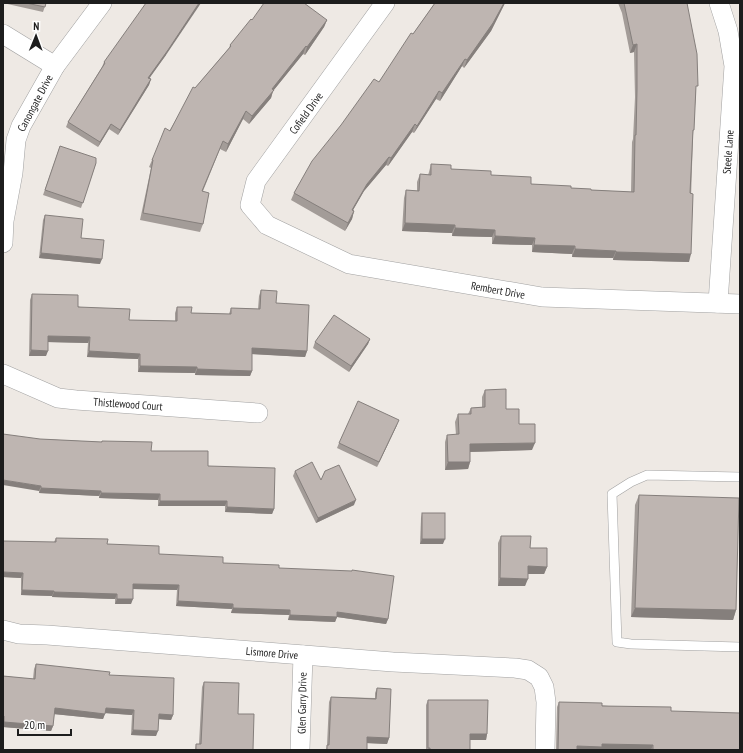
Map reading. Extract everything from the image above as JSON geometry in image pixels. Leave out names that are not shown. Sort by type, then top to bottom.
[{"type":"street","name":"Canongate Drive","points":[[3,243],[4,221],[13,173],[16,140],[21,126],[55,66],[102,3]]},
{"type":"street","name":"Cofield Drive","points":[[267,224],[250,205],[256,181],[385,3]]},
{"type":"street","name":"Steele Lane","points":[[718,303],[734,66],[728,31],[719,3]]},
{"type":"street","points":[[3,34],[55,66]]},
{"type":"street","name":"Rembert Drive","points":[[267,224],[350,264],[542,297],[740,304]]},
{"type":"street","name":"Thistlewood Court","points":[[3,374],[58,398],[258,412]]},
{"type":"street","name":"Lismore Drive","points":[[3,630],[19,634],[393,662],[515,668],[528,670],[539,677],[544,687],[546,702],[545,750]]},
{"type":"street","name":"Glen Garry Drive","points":[[300,750],[303,655]]},
{"type":"lane","points":[[740,477],[647,475],[631,482],[612,494],[617,642],[631,644],[740,647]]},
{"type":"building","points":[[26,3],[46,3],[45,7]]},
{"type":"building","points":[[146,3],[199,3],[148,78],[151,79],[120,130],[111,124],[100,142],[68,122],[105,63],[104,62]]},
{"type":"building","points":[[264,3],[304,3],[327,20],[272,89],[274,90],[252,116],[246,111],[228,144],[223,141],[202,191],[209,193],[203,224],[143,213],[152,160],[165,128],[170,131],[193,87],[195,88],[231,46],[230,45],[251,19],[252,20]]},
{"type":"building","points":[[435,3],[504,3],[493,23],[467,60],[465,59],[442,93],[439,91],[417,126],[415,124],[391,158],[389,157],[367,184],[352,210],[354,211],[348,223],[294,193],[312,161],[341,125],[374,79],[379,82],[411,33],[413,34]]},
{"type":"building","points":[[624,3],[687,3],[697,54],[698,86],[696,86],[690,193],[693,194],[691,254],[616,252],[575,249],[575,246],[534,245],[535,238],[495,236],[495,230],[455,228],[455,225],[405,223],[406,190],[419,191],[420,174],[431,175],[431,164],[451,165],[451,169],[491,171],[491,175],[531,177],[531,184],[571,186],[571,188],[591,190],[634,192],[637,44],[633,45]]},
{"type":"building","points":[[60,146],[96,158],[96,163],[83,203],[45,190]]},
{"type":"building","points":[[45,215],[83,219],[81,238],[104,240],[102,259],[41,253]]},
{"type":"building","points":[[261,290],[277,291],[276,303],[309,305],[307,351],[252,348],[252,371],[197,369],[197,367],[140,366],[140,354],[89,351],[90,337],[48,336],[48,351],[31,350],[32,294],[78,295],[78,307],[130,309],[129,320],[177,321],[177,307],[192,307],[191,313],[231,314],[231,308],[260,309]]},
{"type":"building","points":[[334,315],[370,339],[351,366],[315,342]]},
{"type":"building","points":[[506,389],[506,409],[519,409],[519,424],[535,424],[535,443],[470,444],[470,462],[448,462],[447,435],[459,434],[458,414],[471,414],[471,408],[485,407],[485,390]]},
{"type":"building","points":[[358,401],[399,420],[379,462],[339,443]]},
{"type":"building","points":[[3,434],[40,439],[102,442],[152,442],[151,451],[208,451],[208,466],[275,468],[274,509],[227,507],[227,501],[160,501],[160,494],[101,493],[101,491],[41,488],[41,486],[3,480]]},
{"type":"building","points":[[312,462],[321,480],[325,471],[339,465],[356,500],[318,518],[295,471]]},
{"type":"building","points":[[639,495],[739,498],[736,610],[635,608]]},
{"type":"building","points":[[422,513],[445,513],[445,539],[422,539]]},
{"type":"building","points":[[501,536],[531,536],[530,548],[547,548],[547,567],[528,566],[528,579],[500,578]]},
{"type":"building","points":[[56,538],[108,539],[107,544],[159,546],[159,554],[223,557],[223,563],[279,565],[279,568],[352,570],[394,576],[388,619],[337,612],[337,617],[290,615],[290,610],[233,608],[233,604],[178,601],[179,585],[133,584],[133,599],[117,599],[117,594],[22,590],[23,573],[3,572],[3,541],[56,542]]},
{"type":"building","points":[[36,664],[110,672],[109,675],[174,678],[173,715],[159,714],[158,731],[133,730],[134,710],[106,708],[105,714],[55,708],[53,726],[4,722],[3,676],[35,679]]},
{"type":"building","points":[[204,682],[239,683],[238,714],[254,714],[253,750],[196,750],[196,744],[201,744]]},
{"type":"building","points":[[377,688],[391,689],[389,738],[367,737],[367,750],[327,750],[327,745],[329,745],[331,697],[376,699]]},
{"type":"building","points":[[428,700],[488,700],[487,734],[470,734],[470,750],[430,750],[430,748],[428,748]]},
{"type":"building","points":[[559,702],[602,703],[602,706],[671,707],[671,711],[740,713],[740,750],[653,750],[653,745],[602,744],[602,747],[577,746],[577,750],[558,750]]}]
